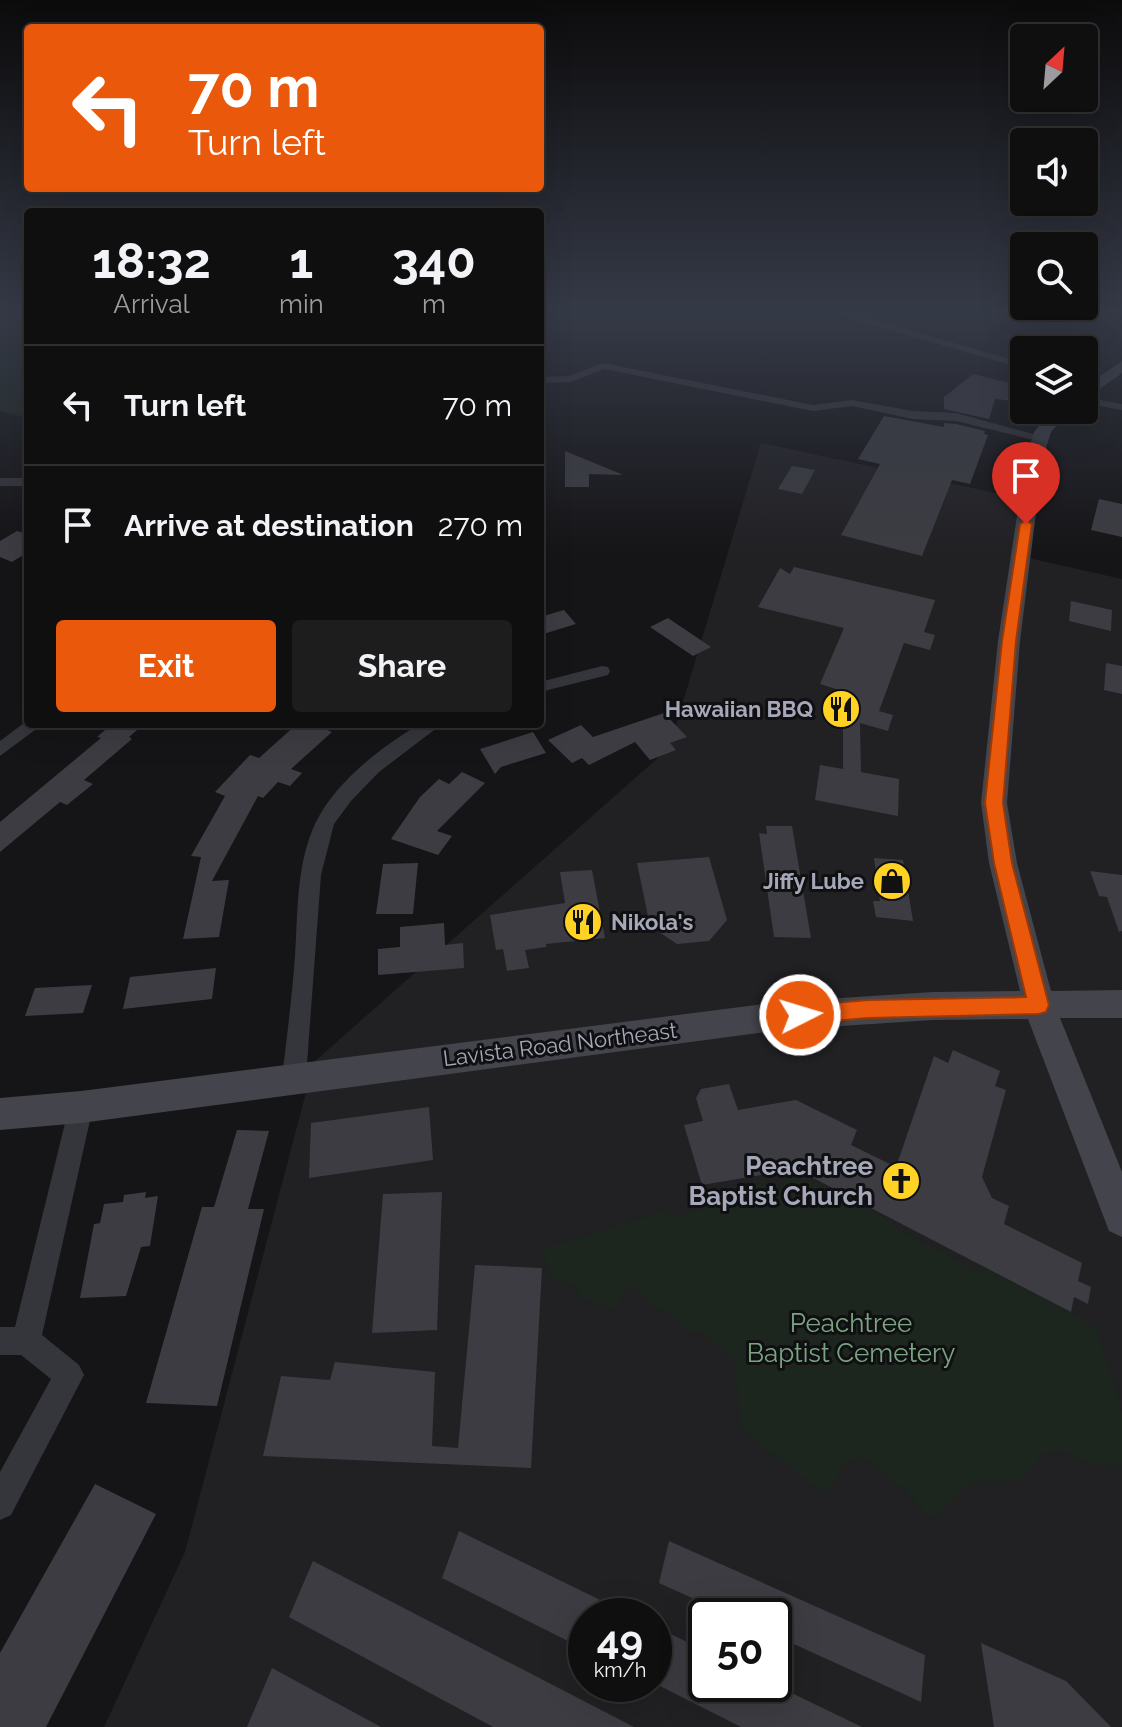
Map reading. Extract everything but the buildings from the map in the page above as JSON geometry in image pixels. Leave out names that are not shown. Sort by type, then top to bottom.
[{"type":"main road","points":[[1050,424],[1038,437],[1033,453],[1033,477],[1009,641],[994,803],[1003,863],[1039,1005],[1122,1218]]},
{"type":"main road","name":"Lavista Road Northeast","points":[[0,1114],[81,1107],[780,1016],[868,1009],[1122,1004]]},
{"type":"street","points":[[746,395],[813,408],[852,403],[913,415],[956,417],[1038,437]]},
{"type":"street","points":[[1098,396],[1122,407]]},
{"type":"street","points":[[0,482],[24,482]]},
{"type":"street","points":[[544,686],[602,671]]},
{"type":"street","points":[[0,750],[29,728]]},
{"type":"street","points":[[294,1077],[310,895],[316,855],[326,821],[355,785],[428,728]]},
{"type":"street","points":[[0,1504],[69,1375],[13,1341],[81,1107]]},
{"type":"shaded area","points":[[761,443],[1028,500],[1024,557],[1122,579],[1122,1727],[104,1727],[185,1552],[314,1062],[669,748]]},
{"type":"green space","points":[[0,395],[24,395],[24,417],[0,411]]},
{"type":"green space","name":"Peachtree Baptist Cemetery","points":[[792,1177],[820,1184],[829,1191],[836,1190],[868,1207],[868,1215],[874,1212],[893,1221],[898,1229],[977,1271],[979,1265],[1097,1327],[1122,1412],[1122,1466],[1089,1464],[1061,1451],[1044,1453],[1022,1481],[974,1481],[934,1519],[868,1460],[857,1458],[842,1467],[836,1480],[823,1493],[741,1430],[734,1359],[697,1331],[688,1331],[630,1285],[613,1310],[581,1297],[577,1287],[561,1280],[552,1282],[542,1249],[667,1210],[671,1218],[735,1198],[733,1191],[766,1181],[771,1190],[782,1187],[781,1180]]},
{"type":"place","name":"Hawaiian BBQ","points":[[841,709]]},
{"type":"place","name":"Jiffy Lube","points":[[892,881]]},
{"type":"place","name":"Nikola's","points":[[583,922]]},
{"type":"place","name":"Peachtree Baptist Church","points":[[901,1181]]},
{"type":"route","points":[[800,1015],[933,1006],[1039,1005],[1003,863],[994,803],[1009,641],[1026,524]]}]
